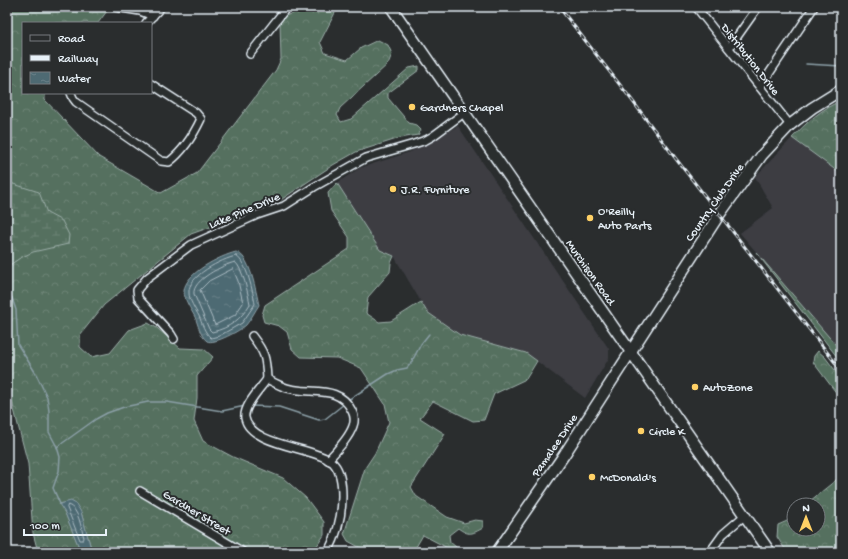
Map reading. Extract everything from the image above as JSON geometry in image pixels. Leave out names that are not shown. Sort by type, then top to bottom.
[{"type":"main road","name":"Murchison Road","points":[[391,7],[770,552]]},
{"type":"main road","name":"Country Club Drive","points":[[630,351],[720,215],[762,155],[790,125],[812,108],[841,90]]},
{"type":"main road","name":"Pamalee Drive","points":[[498,552],[564,455],[630,351]]},
{"type":"street","points":[[115,7],[140,11],[153,16]]},
{"type":"street","points":[[147,22],[161,7]]},
{"type":"street","points":[[250,54],[286,7]]},
{"type":"street","name":"Distribution Drive","points":[[696,7],[703,10],[729,48],[790,125]]},
{"type":"street","points":[[729,48],[758,7]]},
{"type":"street","points":[[760,87],[814,7]]},
{"type":"street","points":[[71,94],[76,102],[103,122],[161,161],[169,162],[178,155],[200,120],[196,113],[152,85]]},
{"type":"street","name":"Lake Pine Drive","points":[[174,339],[138,298],[138,290],[147,278],[191,245],[257,215],[284,206],[314,186],[366,158],[426,140],[464,113]]},
{"type":"street","points":[[252,336],[263,350],[266,361],[267,379],[247,406],[245,417],[249,426],[256,433],[289,446],[321,456],[334,464],[339,476],[342,491],[342,508],[334,540],[328,552]]},
{"type":"street","points":[[267,379],[285,388],[330,392],[339,395],[350,405],[354,415],[354,425],[328,460]]},
{"type":"street","name":"Gardner Street","points":[[140,491],[243,552]]},
{"type":"street","points":[[710,552],[723,534],[744,516]]},
{"type":"shaded area","points":[[458,126],[609,349],[609,358],[585,398],[526,353],[460,335],[427,312],[394,256],[380,250],[337,183],[360,168],[410,152]]},
{"type":"shaded area","points":[[792,138],[841,174],[841,351],[740,233],[773,208],[755,177]]},
{"type":"green space","points":[[7,7],[110,7],[99,22],[22,22],[22,94],[45,94],[45,100],[99,157],[161,193],[197,173],[276,70],[281,59],[280,21],[285,16],[305,7],[338,7],[320,42],[325,53],[347,60],[361,48],[378,40],[388,45],[392,54],[388,64],[340,108],[337,115],[341,122],[351,119],[409,68],[419,66],[419,70],[388,93],[388,98],[409,123],[416,125],[421,130],[418,135],[400,138],[356,152],[333,165],[279,201],[191,234],[104,305],[80,335],[80,347],[91,357],[110,353],[129,330],[148,323],[157,328],[180,348],[204,349],[213,357],[197,376],[197,398],[194,421],[203,441],[233,457],[283,478],[306,498],[324,522],[324,535],[313,552],[92,552],[81,512],[60,504],[81,552],[38,552],[33,533],[28,464],[7,382]]},
{"type":"green space","points":[[841,101],[841,174],[792,138],[815,116]]},
{"type":"green space","points":[[7,182],[39,192],[47,213],[62,221],[69,235],[68,244],[33,252],[20,258],[7,267]]},
{"type":"green space","points":[[337,183],[380,250],[394,256],[391,263],[390,272],[368,297],[366,313],[379,322],[391,321],[421,302],[427,312],[460,335],[526,353],[537,361],[526,379],[494,394],[484,420],[473,421],[433,401],[420,418],[445,434],[411,487],[416,496],[447,517],[464,523],[475,520],[483,521],[483,528],[476,532],[468,533],[458,528],[449,535],[450,542],[462,552],[455,552],[423,535],[413,552],[368,552],[348,541],[344,534],[365,468],[375,453],[389,422],[385,404],[361,368],[337,358],[301,357],[292,349],[287,332],[279,326],[264,322],[262,315],[265,305],[349,249],[349,237],[331,211],[328,193]]},
{"type":"green space","points":[[756,252],[841,351],[841,362]]},
{"type":"green space","points":[[818,351],[825,357],[841,378],[841,399],[813,362],[814,356]]},
{"type":"green space","points":[[841,476],[841,552],[787,552],[777,537],[778,525],[786,522],[786,537],[826,537],[826,497],[815,497]]},
{"type":"water","points":[[236,252],[241,255],[249,267],[259,305],[246,325],[221,339],[210,342],[205,339],[201,333],[185,298],[184,291],[186,284],[190,278],[204,266],[221,257]]},
{"type":"water","points":[[71,501],[76,504],[81,512],[92,552],[81,552],[65,513],[59,504]]},
{"type":"waterway","points":[[806,64],[841,66]]},
{"type":"waterway","points":[[7,291],[12,298],[16,310],[18,345],[35,372],[47,397],[49,432],[57,447],[60,457],[59,471],[53,488],[60,504]]},
{"type":"waterway","points":[[348,400],[388,374],[407,368],[421,344],[429,334]]},
{"type":"waterway","points":[[57,447],[96,419],[124,407],[148,402],[167,402],[222,411],[245,406]]},
{"type":"waterway","points":[[251,406],[279,407],[319,420],[325,419],[344,404]]},
{"type":"railway","points":[[559,7],[841,370]]},
{"type":"place","name":"Gardners Chapel","points":[[412,107]]},
{"type":"place","name":"J.R. Furniture","points":[[393,189]]},
{"type":"place","name":"O'Reilly Auto Parts","points":[[590,218]]},
{"type":"place","name":"AutoZone","points":[[695,387]]},
{"type":"place","name":"Circle K","points":[[641,431]]},
{"type":"place","name":"McDonald's","points":[[592,477]]}]
